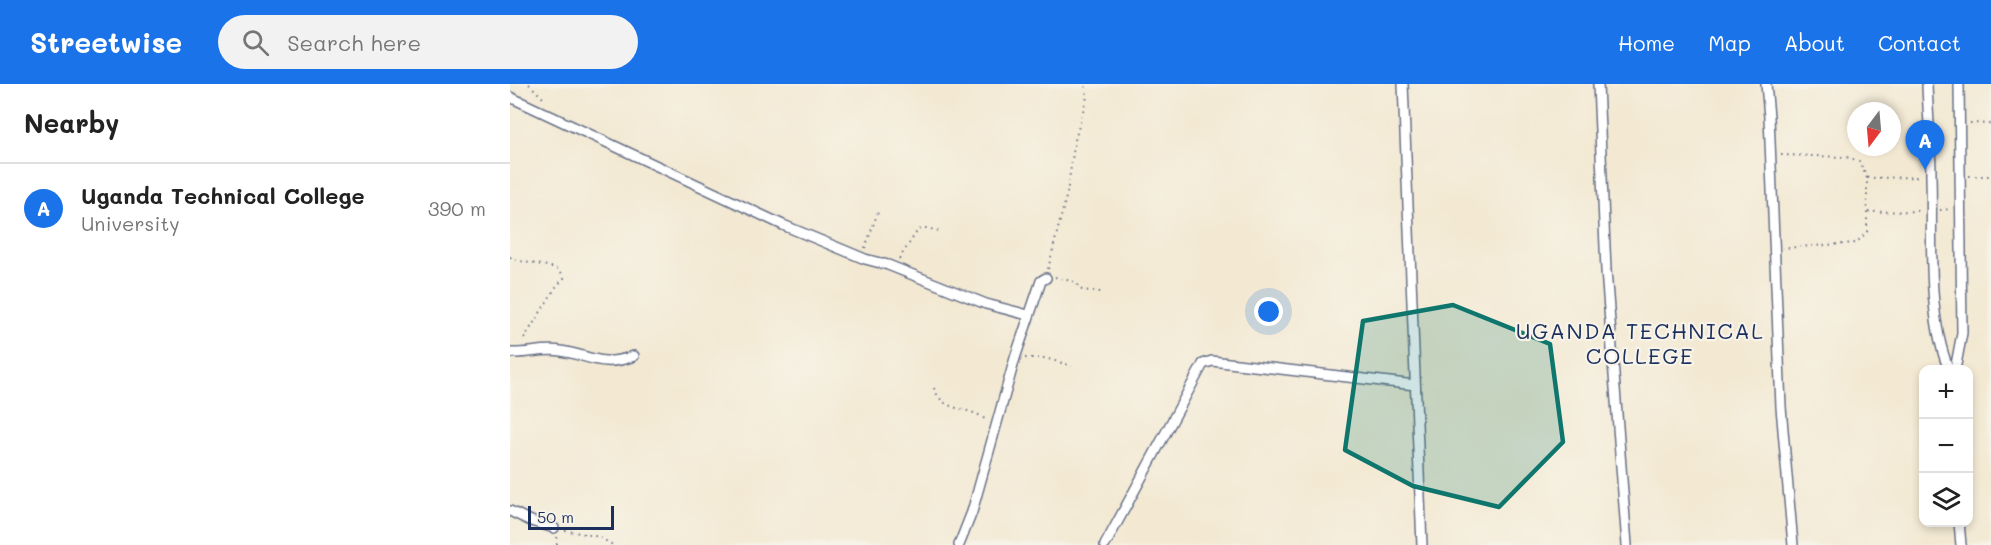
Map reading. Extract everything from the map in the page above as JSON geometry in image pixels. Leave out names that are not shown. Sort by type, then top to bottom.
[{"type":"street","points":[[1403,84],[1422,545]]},
{"type":"street","points":[[1598,84],[1607,280],[1627,545]]},
{"type":"street","points":[[1766,84],[1781,407],[1793,545]]},
{"type":"street","points":[[1926,84],[1935,309],[1941,350],[1947,365]]},
{"type":"street","points":[[1956,365],[1962,333],[1959,84]]},
{"type":"street","points":[[510,97],[783,225],[864,259],[986,304],[1028,315]]},
{"type":"street","points":[[959,545],[972,512],[1028,315],[1041,281],[1046,278]]},
{"type":"street","points":[[510,353],[561,351],[610,362],[634,356]]},
{"type":"street","points":[[1105,545],[1203,364],[1212,361],[1415,385]]},
{"type":"street","points":[[510,511],[554,528]]},
{"type":"street","points":[[1959,527],[1961,545]]},
{"type":"path","points":[[1085,84],[1087,98],[1075,140],[1067,193],[1046,278],[1056,277],[1075,282],[1082,290],[1101,292]]},
{"type":"path","points":[[1770,155],[1846,157],[1859,161],[1867,178],[1867,232],[1856,243],[1774,248]]},
{"type":"path","points":[[1868,212],[1961,208]]},
{"type":"path","points":[[864,259],[865,246],[878,212]]},
{"type":"path","points":[[888,266],[898,259],[918,230],[926,228],[939,231]]},
{"type":"path","points":[[510,257],[533,264],[548,264],[560,270],[564,278],[556,286],[522,342]]},
{"type":"path","points":[[1015,358],[1045,358],[1072,366]]},
{"type":"path","points":[[934,388],[938,399],[948,405],[984,417],[995,429]]},
{"type":"path","points":[[557,545],[554,528],[599,537],[613,545]]},
{"type":"highlighted area","points":[[1453,305],[1550,344],[1563,442],[1499,507],[1413,486],[1345,450],[1363,321]]},
{"type":"place","name":"Uganda Technical College","points":[[1925,170]]},
{"type":"district","name":"UGANDA TECHNICAL COLLEGE","points":[[1640,342]]}]
